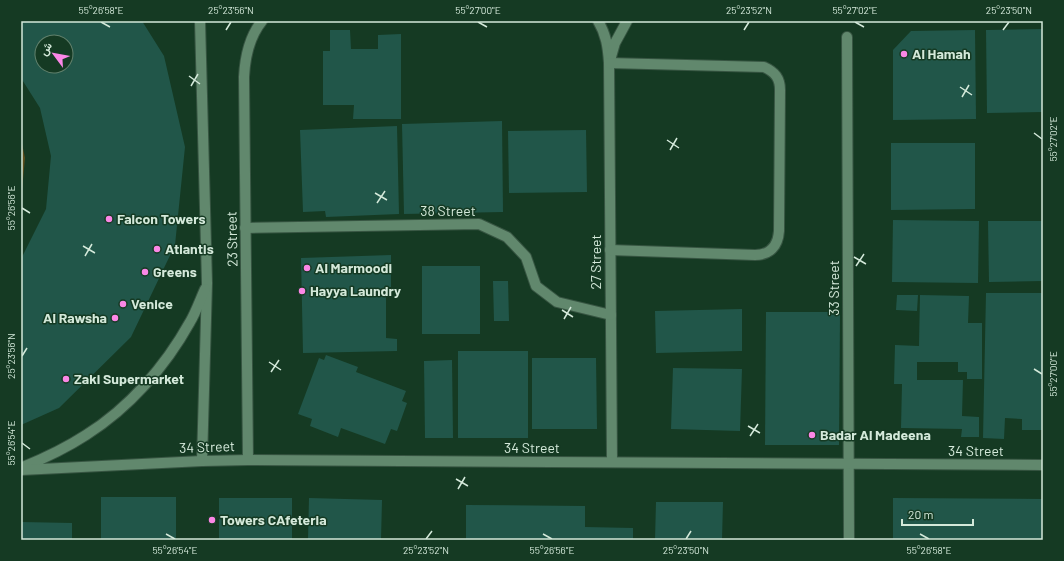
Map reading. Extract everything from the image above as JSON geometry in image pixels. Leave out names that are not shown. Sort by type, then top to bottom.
[{"type":"street","name":"23 Street","points":[[200,21],[207,284],[202,461]]},
{"type":"street","name":"23 Street","points":[[248,460],[244,64],[252,37],[262,21]]},
{"type":"street","name":"27 Street","points":[[598,21],[605,34],[609,63],[612,462]]},
{"type":"street","name":"27 Street","points":[[609,63],[615,43],[627,21]]},
{"type":"street","name":"33 Street","points":[[847,37],[849,540]]},
{"type":"street","points":[[609,63],[764,67],[775,74],[778,78],[780,90],[779,231],[777,244],[772,250],[767,253],[755,255],[610,250]]},
{"type":"street","name":"38 Street","points":[[245,228],[479,224],[507,237],[526,257],[536,286],[557,302],[611,316]]},
{"type":"street","points":[[21,469],[52,455],[86,435],[117,412],[145,385],[170,355],[191,322],[207,284]]},
{"type":"street","name":"34 Street","points":[[21,469],[248,460],[1043,466]]},
{"type":"shaded area","points":[[21,139],[25,158],[21,200]]},
{"type":"building","name":"Falcon Towers","points":[[21,21],[142,21],[164,56],[185,147],[175,245],[131,337],[59,408],[21,425],[21,259],[46,209],[51,156],[40,108],[21,78]]},
{"type":"building","points":[[1043,29],[1043,112],[987,113],[986,30]]},
{"type":"building","points":[[330,30],[350,30],[351,49],[378,49],[378,35],[401,34],[401,119],[353,119],[354,105],[323,105],[323,51],[330,51]]},
{"type":"building","points":[[975,30],[976,119],[893,120],[893,50],[911,31]]},
{"type":"building","points":[[502,121],[503,212],[404,214],[402,124]]},
{"type":"building","points":[[397,126],[399,214],[326,217],[325,211],[303,212],[300,130]]},
{"type":"building","points":[[586,130],[587,192],[509,193],[508,131]]},
{"type":"building","points":[[891,143],[975,143],[975,209],[891,210]]},
{"type":"building","points":[[893,220],[979,221],[978,283],[892,282]]},
{"type":"building","points":[[988,221],[1043,221],[1043,281],[989,282]]},
{"type":"building","points":[[391,255],[391,287],[386,287],[386,338],[397,339],[397,351],[303,353],[301,258]]},
{"type":"building","points":[[422,266],[480,266],[480,334],[422,334]]},
{"type":"building","points":[[493,281],[508,281],[509,321],[494,321]]},
{"type":"building","points":[[986,293],[1043,293],[1043,430],[1022,430],[1022,419],[1005,418],[1004,439],[983,438]]},
{"type":"building","points":[[897,295],[918,295],[917,311],[896,310]]},
{"type":"building","points":[[920,295],[969,296],[968,323],[982,323],[982,379],[967,379],[967,372],[958,372],[958,362],[917,362],[917,380],[963,380],[962,416],[979,417],[979,437],[961,437],[962,429],[901,428],[902,384],[894,384],[895,345],[919,346]]},
{"type":"building","points":[[742,309],[742,351],[656,353],[655,311]]},
{"type":"building","points":[[766,312],[840,312],[839,445],[765,445]]},
{"type":"building","points":[[458,351],[528,351],[528,438],[458,438]]},
{"type":"building","points":[[326,355],[358,367],[356,372],[406,391],[402,401],[407,403],[397,431],[391,429],[385,444],[341,428],[338,437],[310,426],[312,419],[298,414],[319,358],[324,360]]},
{"type":"building","points":[[532,358],[596,358],[597,429],[532,429]]},
{"type":"building","points":[[452,360],[453,438],[425,438],[424,361]]},
{"type":"building","points":[[673,368],[742,369],[740,431],[671,429]]},
{"type":"building","points":[[101,497],[176,497],[176,540],[101,540]]},
{"type":"building","points":[[219,498],[292,498],[292,540],[219,540]]},
{"type":"building","points":[[309,498],[382,500],[381,540],[308,540]]},
{"type":"building","points":[[893,498],[1043,499],[1043,540],[893,540]]},
{"type":"building","points":[[656,502],[723,502],[722,540],[655,540]]},
{"type":"building","points":[[466,505],[585,506],[585,527],[633,528],[633,540],[466,540]]},
{"type":"building","points":[[21,522],[72,523],[72,540],[21,540]]},
{"type":"place","name":"Al Hamah","points":[[904,54]]},
{"type":"place","name":"Falcon Towers","points":[[109,219]]},
{"type":"place","name":"Atlantis","points":[[157,249]]},
{"type":"place","name":"Al Marmoodi","points":[[307,268]]},
{"type":"place","name":"Greens","points":[[145,272]]},
{"type":"place","name":"Hayya Laundry","points":[[302,291]]},
{"type":"place","name":"Venice","points":[[123,304]]},
{"type":"place","name":"Al Rawsha","points":[[115,318]]},
{"type":"place","name":"Zaki Supermarket","points":[[66,379]]},
{"type":"place","name":"Badar Al Madeena","points":[[812,435]]},
{"type":"place","name":"Towers CAfeteria","points":[[212,520]]}]
